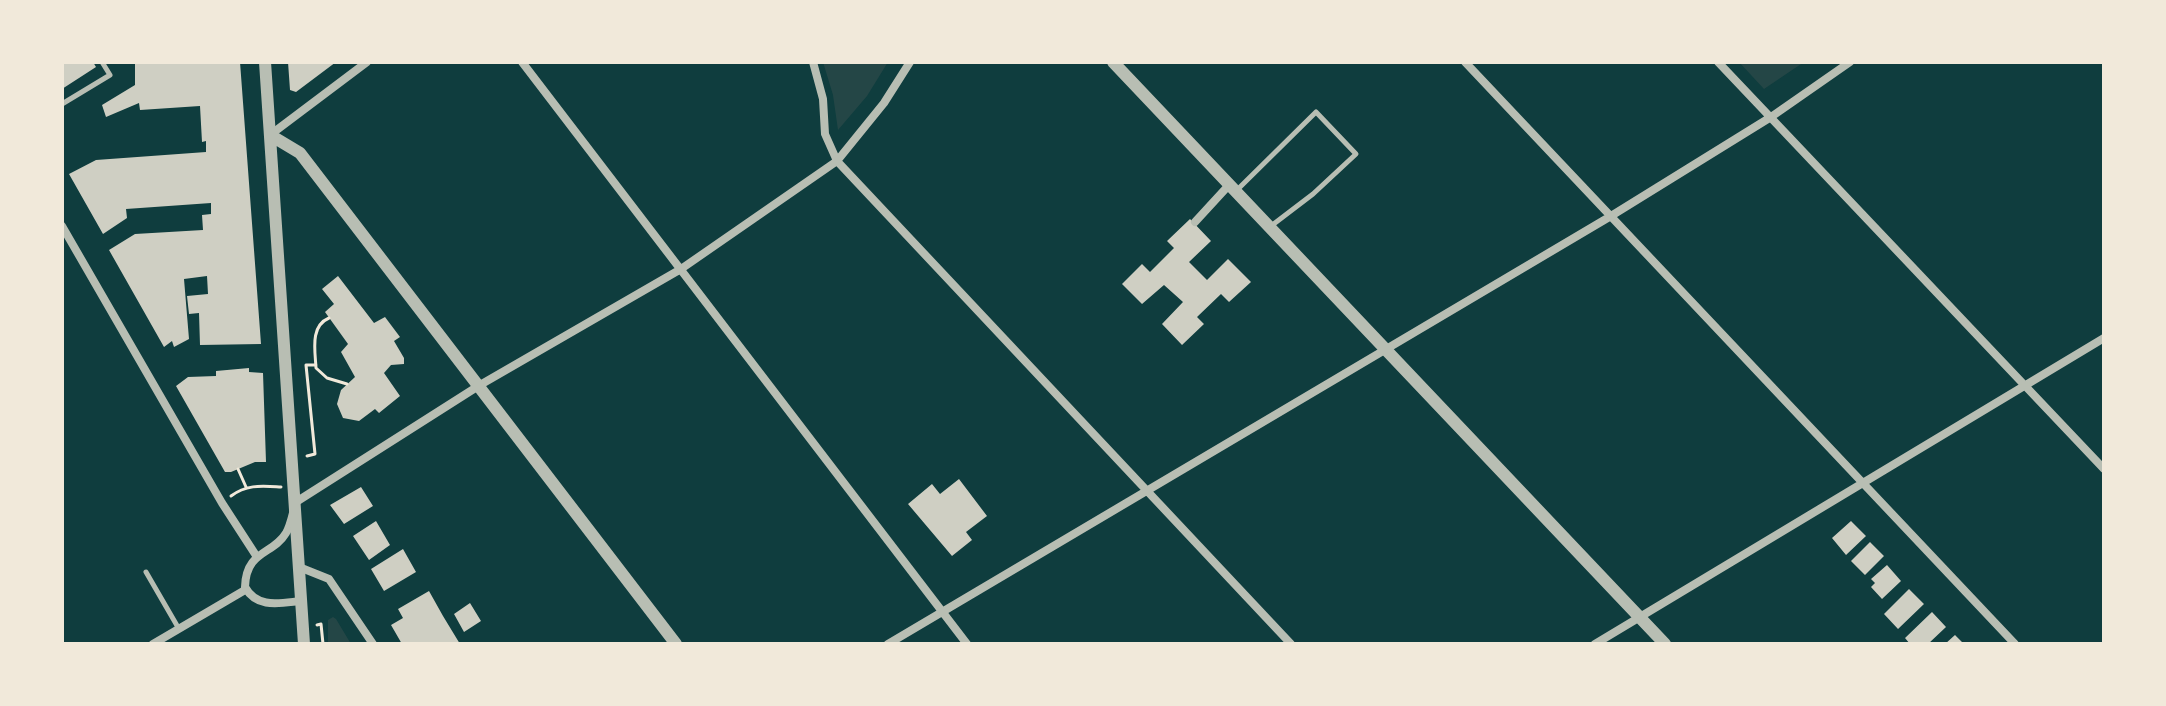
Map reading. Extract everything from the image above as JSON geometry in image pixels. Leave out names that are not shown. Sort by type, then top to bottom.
[{"type":"street","points":[[265,62],[304,644]]},
{"type":"street","points":[[270,135],[367,62]]},
{"type":"street","points":[[522,62],[967,644]]},
{"type":"street","points":[[813,62],[823,99],[825,134],[837,161],[1291,644]]},
{"type":"street","points":[[301,601],[261,602],[245,590],[245,579],[257,557],[286,534],[296,502],[480,385],[681,269],[837,161],[884,103],[910,62]]},
{"type":"street","points":[[1113,62],[1665,644]]},
{"type":"street","points":[[1465,62],[2015,644]]},
{"type":"street","points":[[1718,62],[2104,469]]},
{"type":"street","points":[[888,644],[1611,216],[1771,117],[1850,62]]},
{"type":"street","points":[[270,135],[300,153],[676,644]]},
{"type":"street","points":[[1195,222],[1232,188]]},
{"type":"street","points":[[62,226],[222,503],[257,557]]},
{"type":"street","points":[[1595,644],[2104,338]]},
{"type":"street","points":[[299,567],[329,579],[373,644]]},
{"type":"street","points":[[153,644],[245,590]]},
{"type":"lane","points":[[62,104],[110,75],[102,62]]},
{"type":"lane","points":[[1232,188],[1263,165],[1316,112],[1356,154],[1313,194],[1270,227]]},
{"type":"lane","points":[[146,572],[179,629]]},
{"type":"path","points":[[329,318],[316,328],[316,365],[327,378],[347,384]]},
{"type":"path","points":[[292,460],[315,454],[306,365],[316,365]]},
{"type":"path","points":[[238,469],[246,487]]},
{"type":"path","points":[[222,503],[246,487],[294,488]]},
{"type":"shaded area","points":[[823,62],[888,62],[867,96],[838,130],[833,95]]},
{"type":"shaded area","points":[[1739,62],[1804,62],[1764,89]]},
{"type":"shaded area","points":[[333,617],[351,644],[328,644],[328,620]]},
{"type":"building","points":[[62,62],[93,62],[96,67],[62,89]]},
{"type":"building","points":[[135,62],[240,62],[261,344],[200,345],[199,313],[189,314],[187,296],[208,294],[207,276],[184,279],[189,339],[174,347],[172,341],[164,347],[109,250],[135,234],[203,230],[202,215],[211,214],[211,203],[126,209],[127,218],[103,234],[69,174],[96,160],[206,152],[206,141],[202,142],[200,106],[140,110],[139,103],[106,117],[102,105],[135,85]]},
{"type":"building","points":[[288,62],[336,62],[296,92],[290,90]]},
{"type":"building","points":[[1190,219],[1211,241],[1189,262],[1207,280],[1228,259],[1251,282],[1229,302],[1221,294],[1197,317],[1204,324],[1182,345],[1162,324],[1183,302],[1164,285],[1142,304],[1122,284],[1142,264],[1150,272],[1174,248],[1167,241]]},
{"type":"building","points":[[338,276],[374,323],[385,317],[400,337],[394,341],[404,358],[404,364],[391,365],[384,373],[400,396],[379,413],[375,409],[359,421],[343,418],[337,404],[341,390],[355,377],[341,352],[348,344],[325,312],[334,304],[322,289]]},
{"type":"building","points":[[249,368],[249,372],[263,373],[266,462],[255,462],[225,472],[176,386],[188,377],[216,376],[216,371]]},
{"type":"building","points":[[959,479],[987,516],[966,532],[972,540],[952,556],[908,504],[932,484],[940,494]]},
{"type":"building","points":[[361,487],[373,506],[344,524],[330,505]]},
{"type":"building","points":[[376,521],[390,545],[369,560],[353,536]]},
{"type":"building","points":[[1851,521],[1866,536],[1846,555],[1832,538]]},
{"type":"building","points":[[1870,542],[1884,556],[1865,575],[1851,561]]},
{"type":"building","points":[[403,549],[416,572],[384,591],[371,569]]},
{"type":"building","points":[[1887,565],[1901,581],[1882,599],[1871,587],[1875,583],[1871,579]]},
{"type":"building","points":[[1909,589],[1924,604],[1898,629],[1884,614]]},
{"type":"building","points":[[429,591],[460,644],[402,644],[391,625],[403,618],[398,609]]},
{"type":"building","points":[[470,603],[481,621],[464,632],[454,614]]},
{"type":"building","points":[[1932,612],[1946,627],[1928,644],[1910,644],[1905,638]]},
{"type":"building","points":[[1955,635],[1964,644],[1945,644]]}]
